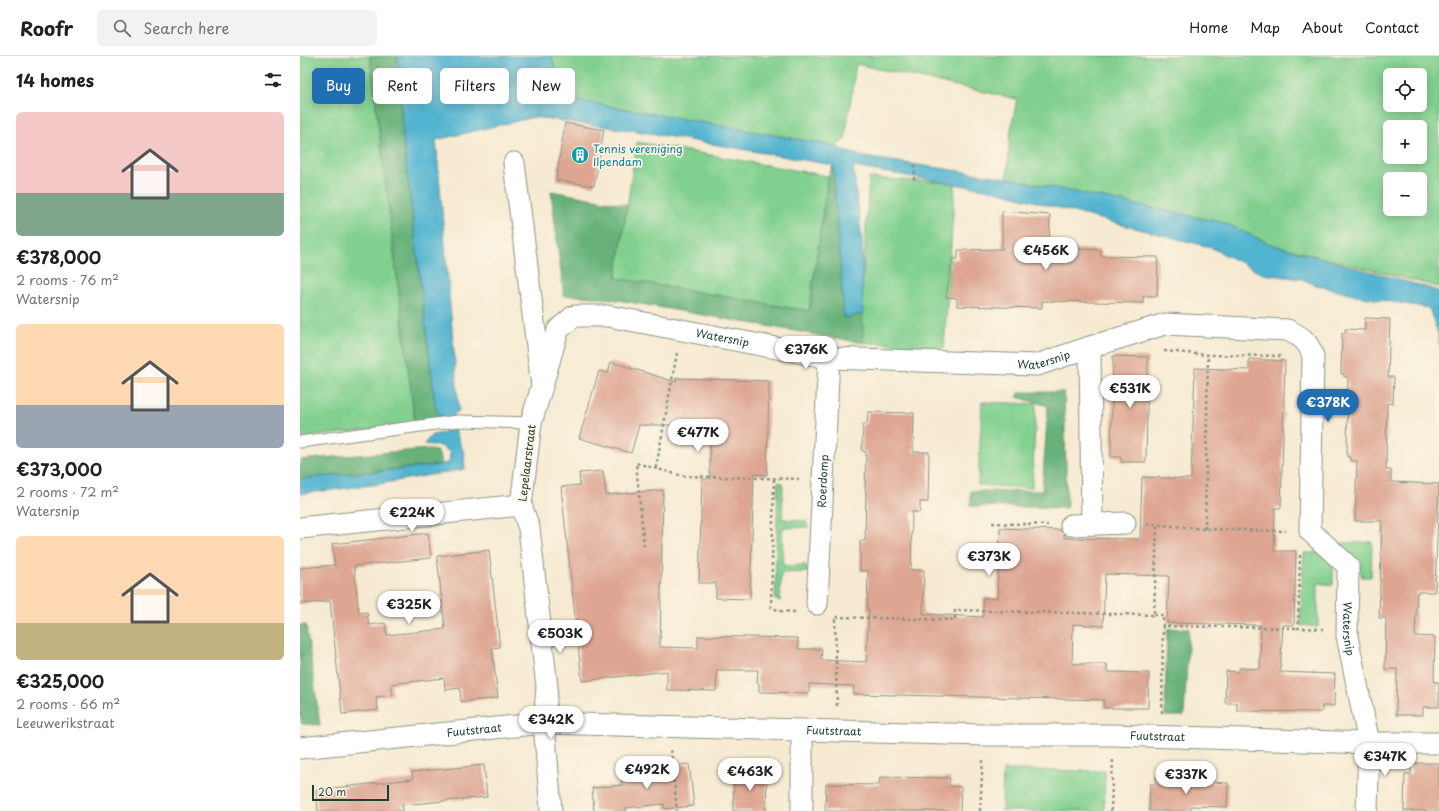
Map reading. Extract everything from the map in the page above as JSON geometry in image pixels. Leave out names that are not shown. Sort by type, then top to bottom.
[{"type":"street","name":"Lepelaarstraat","points":[[514,163],[542,386],[532,423],[521,505],[529,528],[547,687],[544,723],[551,811]]},
{"type":"street","name":"Watersnip","points":[[542,386],[558,330],[574,316],[608,316],[829,358],[1037,365],[1090,346],[1165,324],[1288,330],[1298,334],[1306,341],[1313,356],[1306,531],[1348,566],[1347,636],[1369,743],[1367,811]]},
{"type":"street","points":[[1090,346],[1092,524]]},
{"type":"street","name":"Roerdomp","points":[[817,604],[829,358]]},
{"type":"street","points":[[300,528],[521,505]]},
{"type":"street","points":[[1071,525],[1125,523]]},
{"type":"street","name":"Fuutstraat","points":[[300,748],[544,723],[984,735],[1113,735],[1369,743],[1439,743]]},
{"type":"street","points":[[802,730],[802,811]]},
{"type":"lane","points":[[300,442],[440,422],[532,423]]},
{"type":"path","points":[[914,180],[915,162]]},
{"type":"path","points":[[656,468],[681,330]]},
{"type":"path","points":[[1162,350],[1208,355],[1313,356]]},
{"type":"path","points":[[1205,529],[1208,355]]},
{"type":"path","points":[[644,546],[636,463],[683,476],[823,480]]},
{"type":"path","points":[[992,523],[1071,525]]},
{"type":"path","points":[[1125,523],[1157,524],[1205,529],[1306,531],[1298,628]]},
{"type":"path","points":[[1154,615],[1157,524]]},
{"type":"path","points":[[835,617],[955,620],[955,610],[1163,615],[1162,737]]},
{"type":"path","points":[[1164,626],[1348,629]]},
{"type":"path","points":[[670,726],[671,756],[678,811]]},
{"type":"path","points":[[980,811],[984,735]]},
{"type":"path","points":[[1111,811],[1113,735]]},
{"type":"green space","points":[[300,56],[370,56],[373,81],[373,104],[376,104],[415,424],[300,438]]},
{"type":"green space","points":[[370,56],[397,56],[398,68],[373,68],[373,81]]},
{"type":"green space","points":[[551,56],[1439,56],[1439,287],[1273,245],[1224,223],[1007,178],[1010,134],[1017,99],[856,64],[845,139],[836,146],[575,100],[575,68],[555,68]]},
{"type":"green space","points":[[376,104],[401,104],[404,147],[436,411],[443,417],[415,424]]},
{"type":"green space","points":[[637,142],[828,176],[809,311],[616,278]]},
{"type":"green space","points":[[833,165],[844,318],[863,314],[863,343],[624,301],[586,296],[564,296],[551,191],[627,205],[616,278],[809,311],[828,176]]},
{"type":"green space","points":[[869,178],[955,183],[944,348],[859,342]]},
{"type":"green space","points":[[1020,392],[1064,392],[1067,508],[970,506],[971,491],[1042,491],[1048,406],[1017,397]]},
{"type":"green space","points":[[982,402],[1036,404],[1032,488],[978,485]]},
{"type":"green space","points":[[428,449],[438,452],[442,464],[300,479],[300,460]]},
{"type":"green space","points":[[778,482],[783,483],[782,519],[806,521],[808,527],[782,528],[783,566],[806,565],[808,572],[781,573],[780,601],[775,600]]},
{"type":"green space","points":[[1372,542],[1371,577],[1362,577],[1359,566],[1337,543]]},
{"type":"green space","points":[[1304,553],[1319,553],[1333,563],[1333,585],[1318,583],[1318,627],[1300,625]]},
{"type":"green space","points":[[300,625],[306,625],[320,725],[302,724],[300,714]]},
{"type":"green space","points":[[1189,628],[1184,716],[1165,716],[1167,629]]},
{"type":"green space","points":[[1003,770],[1105,771],[1104,811],[1002,811]]},
{"type":"water","points":[[397,56],[551,56],[555,68],[517,68],[517,104],[575,104],[575,100],[836,146],[845,151],[864,157],[1007,178],[1224,223],[1273,245],[1433,289],[1439,292],[1439,346],[1438,333],[1429,308],[1356,296],[1313,284],[1302,279],[1263,274],[1210,247],[996,191],[853,167],[862,239],[863,314],[844,318],[833,165],[637,131],[534,117],[436,140],[459,411],[454,414],[456,433],[464,453],[465,469],[379,484],[300,494],[300,479],[449,463],[450,452],[441,446],[424,444],[432,435],[445,433],[443,417],[436,411],[404,147],[401,104],[432,104],[432,68],[398,68]]},
{"type":"building","name":"Tennis vereniging Ilpendam","points":[[565,123],[604,130],[594,186],[556,180]]},
{"type":"building","points":[[1002,211],[1050,215],[1049,248],[1101,250],[1101,256],[1158,257],[1157,296],[1143,296],[1143,303],[1042,301],[1042,308],[957,306],[957,298],[946,297],[952,259],[958,259],[958,250],[1002,249]]},
{"type":"building","points":[[1365,318],[1390,319],[1388,377],[1394,377],[1393,404],[1387,403],[1386,470],[1391,470],[1391,482],[1439,484],[1435,592],[1417,592],[1415,636],[1435,637],[1434,682],[1439,682],[1439,707],[1423,707],[1423,715],[1396,715],[1397,669],[1385,669],[1386,618],[1379,618],[1382,521],[1355,521],[1357,461],[1350,461],[1350,457],[1347,457],[1348,377],[1344,377],[1344,374],[1341,374],[1342,333],[1345,333],[1345,329],[1365,330]]},
{"type":"building","points":[[1113,356],[1148,357],[1146,462],[1121,462],[1121,457],[1111,457]]},
{"type":"building","points":[[1249,359],[1285,361],[1281,508],[1275,508],[1274,551],[1296,551],[1294,625],[1283,625],[1280,672],[1335,674],[1334,706],[1322,706],[1322,712],[1237,711],[1237,703],[1225,703],[1226,671],[1239,672],[1239,668],[1260,669],[1261,625],[1167,623],[1169,576],[1105,574],[1103,626],[1073,624],[1072,664],[1107,664],[1107,672],[1149,673],[1148,708],[1104,708],[1104,700],[853,694],[854,686],[809,684],[809,693],[759,692],[759,683],[757,683],[758,670],[717,670],[716,691],[667,690],[667,671],[582,681],[561,487],[580,485],[579,473],[603,471],[606,495],[663,490],[660,647],[698,648],[698,636],[798,638],[798,649],[822,649],[821,660],[866,662],[869,610],[867,610],[868,571],[860,571],[860,541],[865,541],[866,452],[862,451],[863,424],[867,424],[868,412],[914,413],[913,452],[929,452],[928,502],[920,502],[920,512],[912,512],[911,570],[924,570],[923,614],[983,617],[983,598],[997,598],[1000,528],[1060,530],[1064,534],[1064,538],[1140,539],[1142,477],[1191,479],[1195,368],[1249,370]]},
{"type":"building","points":[[611,362],[676,382],[676,378],[769,381],[767,475],[754,474],[750,599],[716,598],[716,583],[699,583],[702,479],[710,479],[710,425],[639,425],[631,453],[579,438],[599,371],[608,373]]},
{"type":"building","points":[[428,533],[431,558],[354,566],[359,613],[367,612],[369,625],[385,623],[387,635],[445,629],[437,556],[489,550],[500,647],[492,648],[498,698],[461,702],[460,688],[445,690],[444,678],[391,684],[393,695],[376,697],[378,710],[342,714],[330,601],[300,604],[300,568],[335,565],[332,544]]},
{"type":"building","points":[[1411,763],[1439,763],[1439,811],[1404,811],[1405,774],[1411,774]]},
{"type":"building","points":[[689,764],[694,806],[665,809],[664,804],[626,808],[626,811],[594,811],[592,788],[622,785],[620,772]]},
{"type":"building","points":[[484,765],[487,797],[402,805],[403,811],[318,811],[316,790],[413,779],[412,772]]},
{"type":"building","points":[[734,774],[767,774],[766,811],[733,811]]},
{"type":"building","points":[[880,777],[950,778],[949,786],[961,787],[960,811],[825,811],[826,784],[879,785]]},
{"type":"building","points":[[1156,777],[1189,778],[1189,781],[1228,783],[1227,807],[1191,806],[1191,811],[1149,811],[1150,784],[1155,784]]},
{"type":"place","name":"Tennis vereniging Ilpendam","points":[[580,155]]}]
